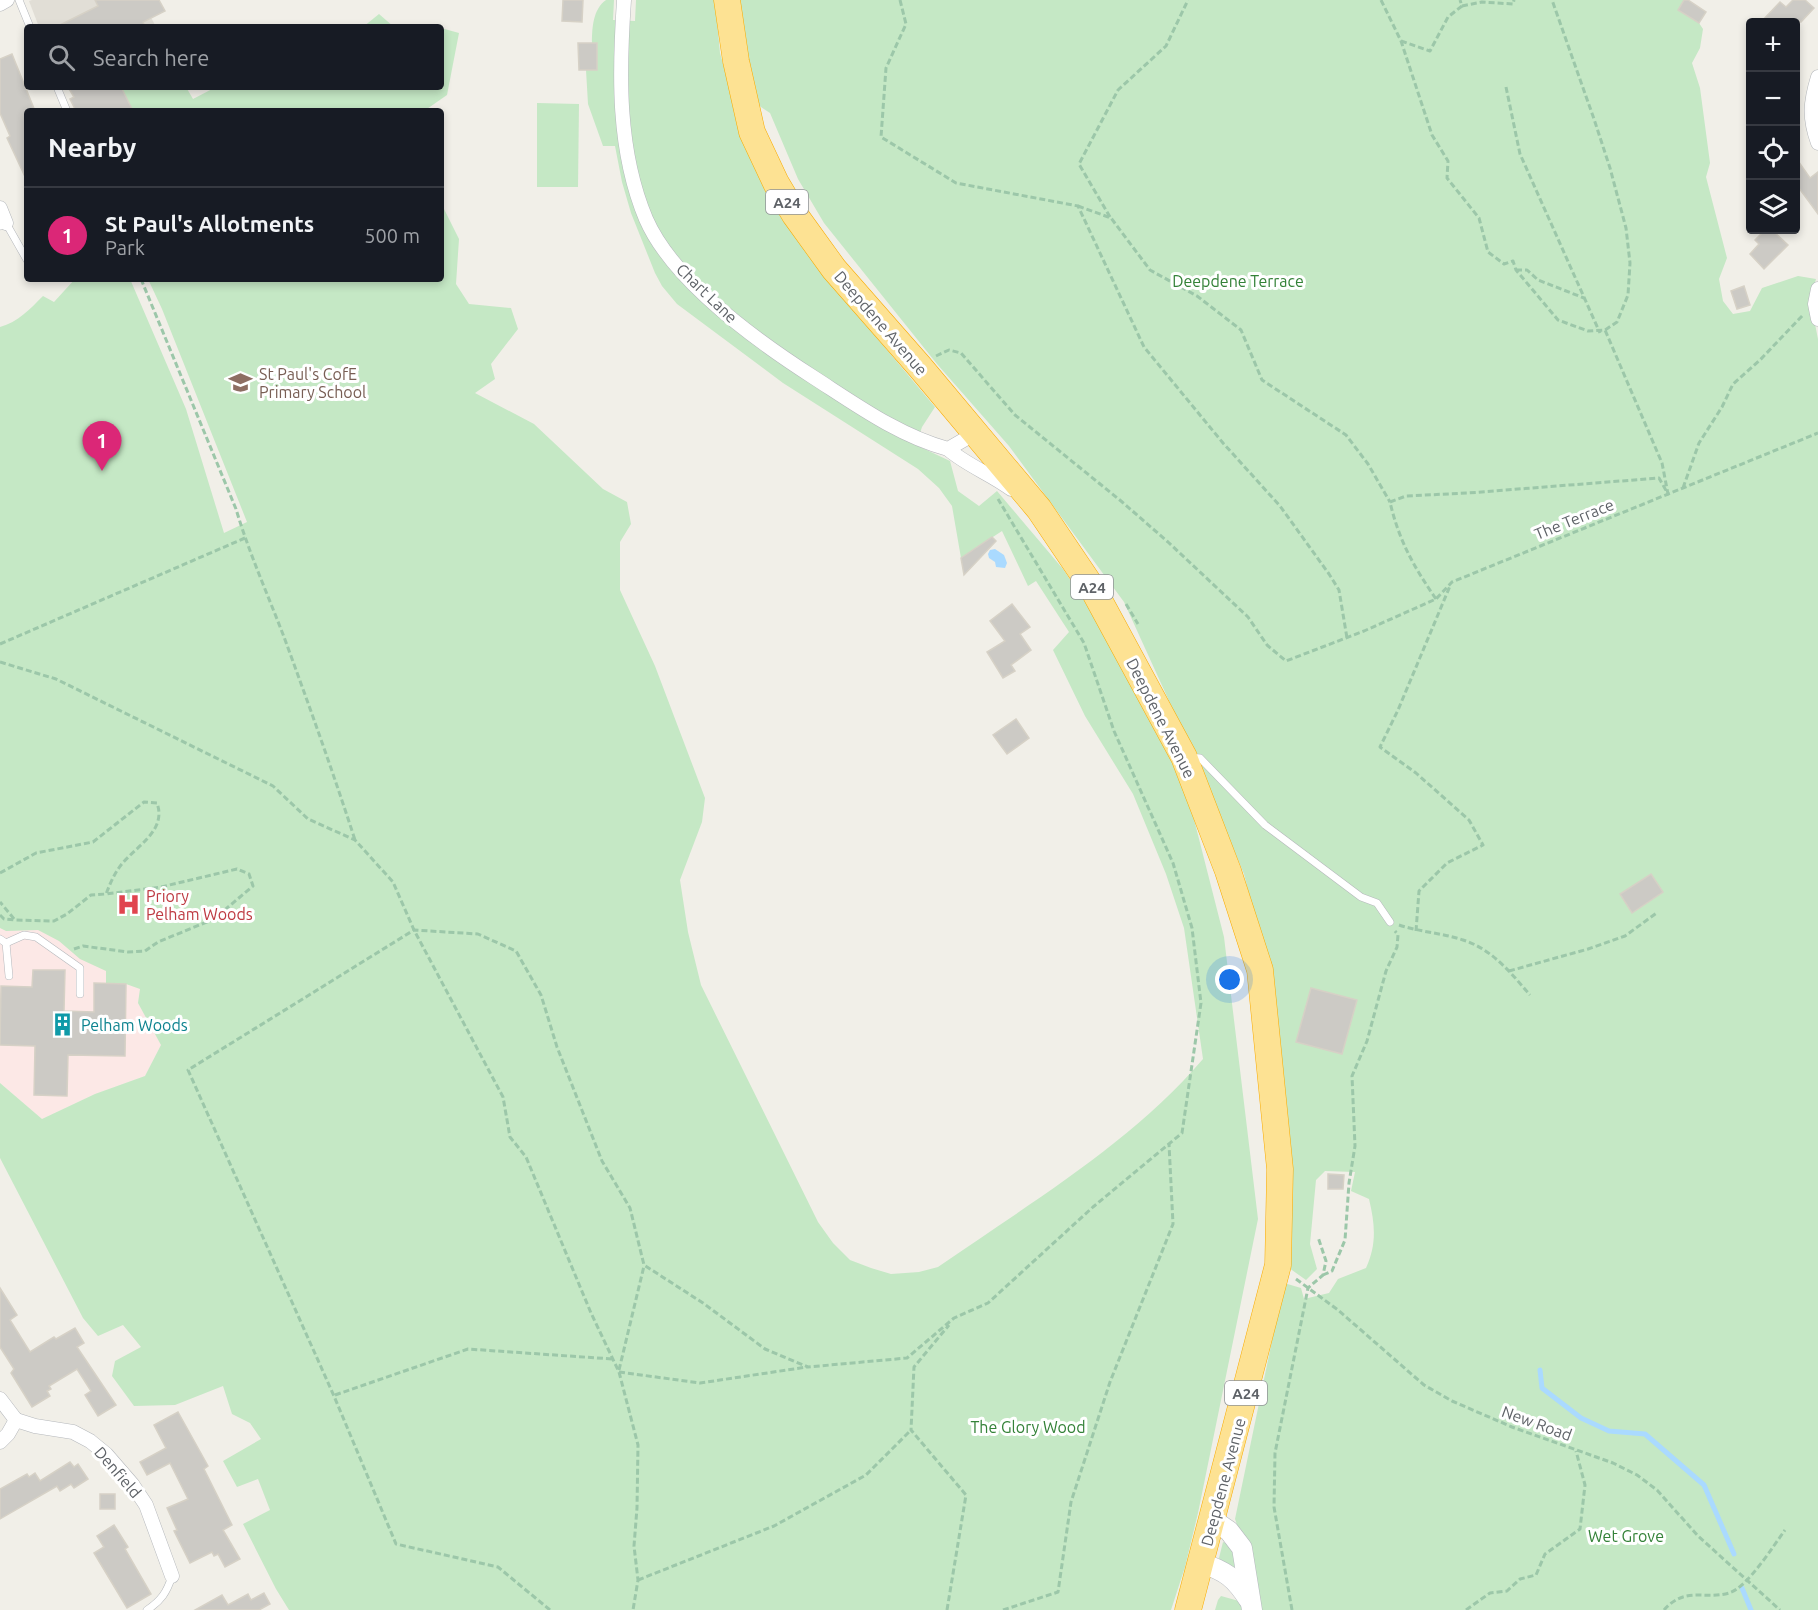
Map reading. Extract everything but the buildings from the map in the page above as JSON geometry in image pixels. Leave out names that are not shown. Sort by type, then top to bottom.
[{"type":"highway","name":"Deepdene Avenue","points":[[728,0],[736,61],[752,132],[776,183],[795,215],[834,269],[1039,509],[1093,589],[1184,757],[1228,871],[1260,970],[1280,1169],[1278,1265],[1188,1610]]},
{"type":"street","points":[[0,4],[6,0]]},
{"type":"street","name":"Chart Lane","points":[[624,0],[620,92],[628,159],[647,221],[663,246],[695,286],[781,356],[894,426],[924,442],[948,448],[957,457],[986,473],[1039,509]]},
{"type":"street","points":[[1818,77],[1811,99],[1811,120],[1818,143]]},
{"type":"street","points":[[0,208],[3,225]]},
{"type":"street","points":[[1818,289],[1815,304],[1818,320]]},
{"type":"street","points":[[948,448],[974,434]]},
{"type":"street","points":[[0,1399],[16,1420],[0,1442]]},
{"type":"street","name":"Denfield","points":[[16,1420],[35,1426],[73,1431],[106,1454],[132,1484],[146,1505],[172,1576]]},
{"type":"street","points":[[1213,1520],[1229,1532],[1242,1548],[1252,1606]]},
{"type":"street","points":[[1202,1563],[1230,1575],[1252,1606]]},
{"type":"lane","points":[[19,0],[29,24]]},
{"type":"lane","points":[[58,90],[66,108]]},
{"type":"lane","points":[[3,225],[24,256]]},
{"type":"lane","points":[[1184,757],[1200,759],[1265,825],[1361,897],[1377,903],[1389,922]]},
{"type":"lane","points":[[9,976],[3,941],[24,935],[36,937],[80,968],[80,994]]},
{"type":"lane","points":[[147,1610],[157,1604],[167,1592],[172,1576]]},
{"type":"path","points":[[900,0],[906,24],[886,68],[882,137],[956,183],[1078,206],[1111,219]]},
{"type":"path","points":[[1188,0],[1166,45],[1118,90],[1078,164],[1111,219],[1150,270],[1197,296],[1241,330],[1262,380],[1346,435],[1368,464],[1390,502],[1396,529],[1415,569],[1436,599]]},
{"type":"path","points":[[1381,0],[1401,41],[1432,135],[1448,161],[1447,178],[1479,218],[1488,252],[1504,264],[1513,261],[1516,270],[1558,320],[1588,331],[1605,330],[1617,322],[1628,295],[1630,263],[1626,228],[1594,119],[1552,0]]},
{"type":"path","points":[[1460,0],[1462,6]]},
{"type":"path","points":[[1401,41],[1430,51],[1448,17],[1462,6],[1482,2],[1513,4],[1514,0]]},
{"type":"path","points":[[1506,87],[1520,154],[1600,333]]},
{"type":"path","points":[[1078,206],[1144,347],[1222,443],[1280,507],[1339,590],[1347,638]]},
{"type":"path","points":[[1516,270],[1527,270],[1538,280],[1584,298]]},
{"type":"path","points":[[142,282],[236,509],[336,780],[355,840]]},
{"type":"path","points":[[1683,488],[1699,443],[1722,407],[1733,384],[1815,304]]},
{"type":"path","points":[[1605,330],[1662,463],[1668,494]]},
{"type":"path","name":"The Terrace","points":[[934,357],[948,350],[961,353],[1015,415],[1168,542],[1248,617],[1267,645],[1286,661],[1347,638],[1436,599],[1452,582],[1818,434]]},
{"type":"path","points":[[619,1372],[700,1383],[808,1367],[907,1358],[954,1318],[988,1303],[1093,1207],[1182,1133],[1201,1003],[1192,927],[1173,863],[1114,731],[1084,643],[997,496],[986,473]]},
{"type":"path","points":[[1390,502],[1406,496],[1659,478],[1668,494]]},
{"type":"path","points":[[0,644],[245,538]]},
{"type":"path","points":[[1416,931],[1419,891],[1447,863],[1483,845],[1469,820],[1416,773],[1380,747],[1452,582]]},
{"type":"path","points":[[0,662],[56,680],[273,786],[308,819],[355,840],[393,882],[414,930],[503,1097],[510,1137],[526,1157],[619,1372],[638,1445],[634,1546],[638,1580],[633,1610]]},
{"type":"path","points":[[0,873],[36,853],[93,842],[144,802],[157,804],[160,812],[158,824],[144,843],[123,862],[114,874],[106,894]]},
{"type":"path","points":[[0,915],[4,919],[54,921],[68,914],[91,895],[161,887],[237,869],[249,874],[253,886],[214,919],[158,942],[145,951],[128,952],[83,946],[69,950],[63,956]]},
{"type":"path","points":[[0,902],[15,920],[20,936]]},
{"type":"path","points":[[1509,971],[1625,936],[1658,912]]},
{"type":"path","points":[[1389,922],[1416,931],[1464,940],[1491,953],[1530,995]]},
{"type":"path","points":[[1292,1610],[1274,1507],[1275,1453],[1308,1288],[1323,1275],[1332,1271],[1345,1240],[1349,1183],[1355,1146],[1352,1076],[1366,1041],[1386,971],[1397,947],[1398,934],[1389,922]]},
{"type":"path","points":[[550,1610],[498,1567],[396,1544],[334,1396],[188,1070],[414,930],[478,934],[516,951],[541,995],[557,1047],[602,1161],[630,1208],[644,1265],[619,1372]]},
{"type":"path","points":[[1003,1610],[1058,1592],[1071,1502],[1110,1382],[1173,1224],[1169,1144]]},
{"type":"path","points":[[1318,1237],[1326,1261],[1323,1275]]},
{"type":"path","points":[[644,1265],[703,1303],[765,1349],[808,1367]]},
{"type":"path","name":"New Road","points":[[1278,1265],[1338,1310],[1424,1386],[1512,1427],[1613,1463],[1637,1475],[1650,1485],[1698,1536],[1780,1610]]},
{"type":"path","points":[[638,1580],[774,1526],[866,1475],[911,1430],[914,1367],[954,1318]]},
{"type":"path","points":[[334,1396],[468,1349],[612,1359]]},
{"type":"path","points":[[911,1430],[966,1495],[947,1610]]},
{"type":"path","points":[[1466,1610],[1490,1593],[1507,1591],[1520,1579],[1536,1575],[1545,1554],[1580,1529],[1585,1485],[1576,1450]]},
{"type":"path","points":[[1664,1610],[1673,1600],[1696,1594],[1731,1593],[1760,1566],[1785,1530]]},
{"type":"shaded area","points":[[142,0],[154,24],[38,24],[29,1]]},
{"type":"shaded area","points":[[0,679],[144,963],[138,1003],[161,1045],[145,1076],[95,1094],[42,1119],[0,1083]]},
{"type":"green space","name":"The Glory Wood","points":[[606,0],[614,0],[613,20],[635,21],[636,0],[715,0],[720,53],[757,172],[785,223],[850,306],[935,407],[922,427],[916,445],[950,461],[958,491],[979,506],[997,491],[1063,569],[1125,661],[1185,784],[1224,937],[1258,1219],[1198,1513],[1185,1567],[1171,1610],[289,1610],[243,1524],[270,1510],[258,1479],[237,1487],[223,1461],[261,1439],[250,1423],[232,1414],[223,1386],[175,1405],[134,1406],[112,1376],[115,1361],[141,1347],[123,1325],[98,1336],[83,1318],[0,1158],[0,1083],[42,1119],[95,1094],[145,1076],[161,1045],[138,1003],[140,989],[126,984],[106,983],[106,971],[80,959],[59,941],[38,930],[6,931],[0,928],[0,327],[18,318],[43,296],[54,302],[72,282],[131,282],[186,409],[224,533],[247,522],[149,282],[444,282],[444,209],[459,239],[456,284],[469,304],[511,308],[518,329],[491,364],[495,379],[475,393],[534,424],[603,489],[627,502],[631,524],[620,542],[620,590],[655,666],[705,798],[702,822],[680,880],[688,932],[701,985],[818,1222],[833,1243],[850,1260],[891,1274],[919,1272],[938,1267],[1078,1171],[1144,1118],[1203,1059],[1184,928],[1166,874],[1133,794],[1085,716],[1053,650],[1069,632],[1036,581],[1028,586],[1002,531],[961,558],[952,506],[939,488],[918,469],[783,383],[677,304],[662,286],[631,213],[615,146],[603,146],[588,104],[586,70],[597,70],[597,43],[592,43],[593,25],[598,8]]},
{"type":"green space","points":[[740,0],[1684,0],[1678,10],[1699,23],[1703,29],[1700,48],[1692,63],[1700,88],[1710,163],[1706,177],[1727,258],[1719,279],[1723,301],[1733,314],[1750,311],[1762,288],[1798,276],[1816,279],[1813,302],[1818,339],[1818,1610],[1261,1610],[1258,1585],[1235,1519],[1284,1283],[1301,1288],[1304,1299],[1329,1293],[1338,1279],[1366,1268],[1372,1251],[1374,1234],[1369,1199],[1351,1191],[1355,1172],[1325,1171],[1316,1180],[1310,1244],[1317,1269],[1306,1280],[1282,1263],[1269,975],[1244,874],[1195,758],[1124,602],[1009,446],[937,364],[824,223],[798,179],[770,113],[758,105],[741,28]]},
{"type":"green space","points":[[379,14],[391,24],[367,24]]},
{"type":"green space","points":[[444,29],[459,33],[447,95],[428,108],[132,108],[122,90],[188,90],[193,99],[210,90],[444,90]]},
{"type":"green space","points":[[537,103],[579,104],[578,187],[537,187]]},
{"type":"green space","points":[[1223,1542],[1231,1545],[1238,1569],[1220,1561]]},
{"type":"green space","points":[[1221,1596],[1239,1601],[1244,1610],[1215,1610]]},
{"type":"water","points":[[995,549],[1004,555],[1007,563],[1005,568],[996,567],[995,562],[989,558],[990,550]]},
{"type":"waterway","points":[[1540,1370],[1542,1388],[1581,1418],[1609,1431],[1645,1434],[1704,1485],[1734,1554]]},
{"type":"waterway","points":[[1742,1588],[1751,1610]]},
{"type":"place","name":"St Paul's CofE Primary School","points":[[241,383]]},
{"type":"place","name":"St Paul's Allotments","points":[[102,471]]},
{"type":"place","name":"Priory Pelham Woods","points":[[128,905]]},
{"type":"place","name":"Pelham Woods","points":[[63,1025]]},
{"type":"park label","name":"Deepdene Terrace","points":[[1238,281]]},
{"type":"park label","name":"Wet Grove","points":[[1626,1536]]}]
